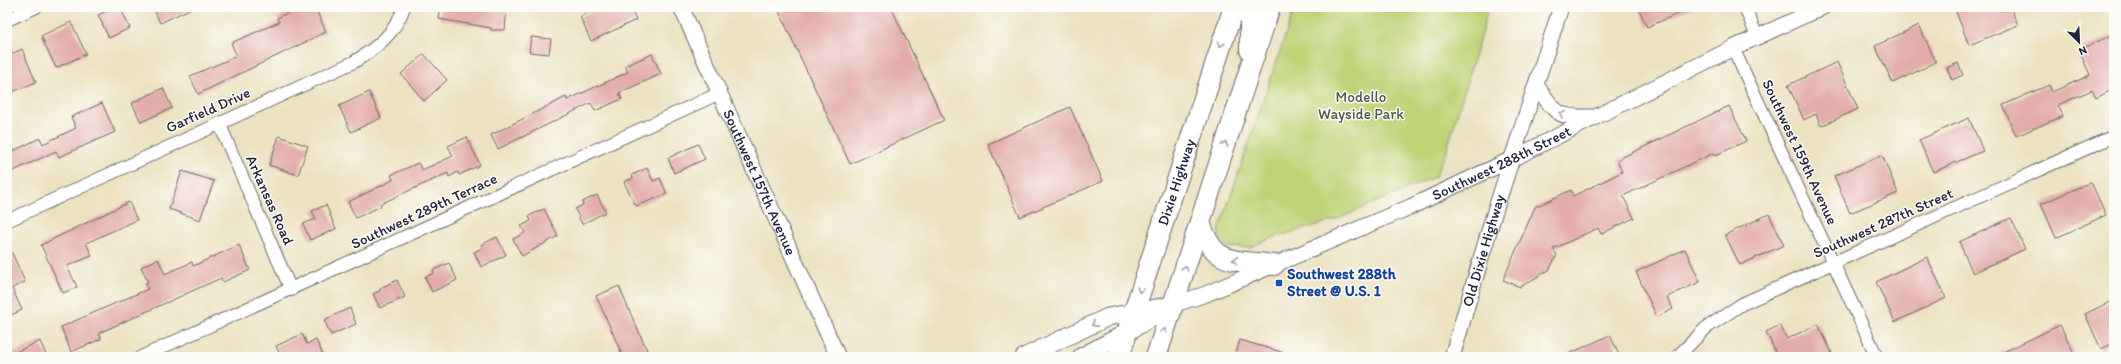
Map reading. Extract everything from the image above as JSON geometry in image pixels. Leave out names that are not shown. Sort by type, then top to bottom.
[{"type":"highway","name":"Dixie Highway","points":[[1119,357],[1234,7]]},
{"type":"highway","points":[[1250,7],[1250,68]]},
{"type":"highway","points":[[1156,357],[1172,304],[1270,7]]},
{"type":"highway","points":[[1200,222],[1207,243],[1218,255],[1228,259],[1274,265]]},
{"type":"main road","name":"Southwest 288th Street","points":[[1024,357],[1108,317],[1172,304]]},
{"type":"main road","name":"Southwest 288th Street","points":[[1081,357],[1126,333],[1172,304]]},
{"type":"street","points":[[7,20],[36,7]]},
{"type":"street","name":"Garfield Drive","points":[[7,221],[354,62],[372,51],[389,34],[404,7]]},
{"type":"street","name":"Southwest 157th Avenue","points":[[681,7],[838,357]]},
{"type":"street","name":"Old Dixie Highway","points":[[1452,357],[1512,160],[1561,7]]},
{"type":"street","points":[[1745,7],[1758,37]]},
{"type":"street","name":"Southwest 288th Street","points":[[1172,304],[1206,294],[1410,207],[1512,160],[1734,48],[1823,7]]},
{"type":"street","name":"Southwest 159th Avenue","points":[[1734,48],[1877,357]]},
{"type":"street","points":[[1536,85],[1558,113],[1570,118],[1599,116]]},
{"type":"street","name":"Southwest 289th Terrace","points":[[141,357],[291,290],[720,93]]},
{"type":"street","name":"Arkansas Road","points":[[219,123],[291,290]]},
{"type":"street","name":"Southwest 287th Street","points":[[1677,357],[1689,343],[1724,314],[1742,304],[2114,136]]},
{"type":"green space","name":"Modello Wayside Park","points":[[1295,7],[1489,7],[1445,156],[1439,165],[1436,176],[1335,220],[1272,238],[1249,248],[1227,247],[1219,237],[1219,230]]},
{"type":"building","points":[[115,7],[120,7],[130,28],[109,38],[98,15]]},
{"type":"building","points":[[153,7],[194,7],[160,23]]},
{"type":"building","points":[[300,7],[315,7],[326,32],[198,94],[190,76],[237,56],[231,43],[279,22],[277,18]]},
{"type":"building","points":[[441,7],[507,7],[505,30],[491,30],[491,28],[439,19]]},
{"type":"building","points":[[601,7],[630,7],[636,20],[591,41],[580,17]]},
{"type":"building","points":[[777,7],[891,7],[944,120],[850,164]]},
{"type":"building","points":[[1638,7],[1694,7],[1647,27]]},
{"type":"building","points":[[1954,7],[2010,7],[2018,25],[1969,45]]},
{"type":"building","points":[[71,22],[86,54],[56,68],[41,36]]},
{"type":"building","points":[[1919,25],[1936,62],[1893,83],[1875,46]]},
{"type":"building","points":[[2114,34],[2114,89],[2096,98],[2092,90],[2058,105],[2063,116],[2016,136],[2003,105],[2049,85],[2052,92],[2090,75],[2079,50]]},
{"type":"building","points":[[531,37],[551,39],[549,54],[529,52]]},
{"type":"building","points":[[22,49],[36,82],[10,93],[7,86],[7,56]]},
{"type":"building","points":[[424,54],[447,80],[424,101],[401,74]]},
{"type":"building","points":[[652,54],[661,74],[619,93],[622,99],[595,111],[591,103],[498,149],[491,135],[566,97],[567,100],[628,72],[625,66]]},
{"type":"building","points":[[1837,62],[1858,109],[1821,126],[1816,114],[1804,120],[1788,85]]},
{"type":"building","points":[[1958,63],[1963,75],[1952,80],[1947,68]]},
{"type":"building","points":[[163,88],[172,108],[141,122],[132,103]]},
{"type":"building","points":[[369,92],[381,118],[351,132],[339,106]]},
{"type":"building","points":[[102,103],[115,132],[59,157],[56,151],[7,174],[7,154],[40,138],[43,144],[76,128],[71,117]]},
{"type":"building","points":[[1729,106],[1746,141],[1716,155],[1714,153],[1623,196],[1634,218],[1601,234],[1598,228],[1553,249],[1557,255],[1549,270],[1520,287],[1503,280],[1535,207],[1571,190],[1573,196],[1622,172],[1617,160]]},
{"type":"building","points":[[1070,107],[1103,181],[1020,217],[988,144]]},
{"type":"building","points":[[1969,118],[1983,151],[1933,172],[1919,140]]},
{"type":"building","points":[[279,136],[308,146],[298,175],[269,165]]},
{"type":"building","points":[[467,137],[480,165],[459,175],[458,172],[449,177],[448,173],[380,204],[381,206],[356,218],[348,202],[393,180],[391,175],[418,163],[422,170],[453,156],[448,146]]},
{"type":"building","points":[[698,144],[705,159],[674,173],[668,158]]},
{"type":"building","points":[[1882,155],[1898,193],[1850,213],[1834,176]]},
{"type":"building","points":[[647,168],[653,181],[660,178],[667,194],[636,206],[624,182],[633,178],[632,175]]},
{"type":"building","points":[[182,171],[214,181],[200,220],[169,209]]},
{"type":"building","points":[[2091,182],[2106,215],[2056,238],[2041,204]]},
{"type":"building","points":[[597,195],[606,212],[582,224],[575,209],[583,205],[582,202]]},
{"type":"building","points":[[129,202],[137,220],[86,243],[92,256],[67,266],[77,287],[63,293],[41,245]]},
{"type":"building","points":[[326,205],[336,229],[310,240],[303,224],[316,219],[312,211]]},
{"type":"building","points":[[544,209],[558,236],[522,256],[513,239],[525,233],[521,226],[531,221],[529,216]]},
{"type":"building","points":[[1769,214],[1784,245],[1740,265],[1725,235]]},
{"type":"building","points":[[2011,218],[2025,249],[1973,273],[1959,242]]},
{"type":"building","points":[[497,237],[506,255],[481,267],[474,252],[482,248],[481,245]]},
{"type":"building","points":[[7,242],[25,282],[12,288],[22,310],[7,317]]},
{"type":"building","points":[[239,245],[250,270],[223,282],[221,278],[99,333],[101,339],[71,352],[61,327],[148,289],[145,283],[148,282],[141,267],[158,259],[165,274],[192,262],[193,266]]},
{"type":"building","points":[[1685,249],[1700,282],[1667,297],[1673,309],[1657,317],[1636,272]]},
{"type":"building","points":[[1927,257],[1946,298],[1895,322],[1876,282]]},
{"type":"building","points":[[449,263],[457,280],[432,292],[425,277],[434,273],[433,270]]},
{"type":"building","points":[[397,280],[405,297],[380,308],[373,294],[381,290],[380,288]]},
{"type":"building","points":[[619,286],[650,357],[623,357],[596,296]]},
{"type":"building","points":[[2114,300],[2114,343],[2101,349],[2085,314]]},
{"type":"building","points":[[350,308],[356,324],[331,335],[324,320]]},
{"type":"building","points":[[1818,324],[1832,353],[1823,357],[1778,357],[1766,332],[1780,325],[1787,339]]},
{"type":"building","points":[[2060,325],[2076,357],[1993,357]]},
{"type":"building","points":[[302,334],[307,344],[316,340],[324,357],[281,357],[276,346]]},
{"type":"building","points":[[1610,335],[1620,357],[1562,357]]},
{"type":"building","points":[[1240,340],[1288,354],[1287,357],[1235,357]]},
{"type":"building","points":[[40,341],[47,357],[7,357],[7,356]]},
{"type":"place","name":"Southwest 288th Street @ U.S. 1","points":[[1279,283]]}]
